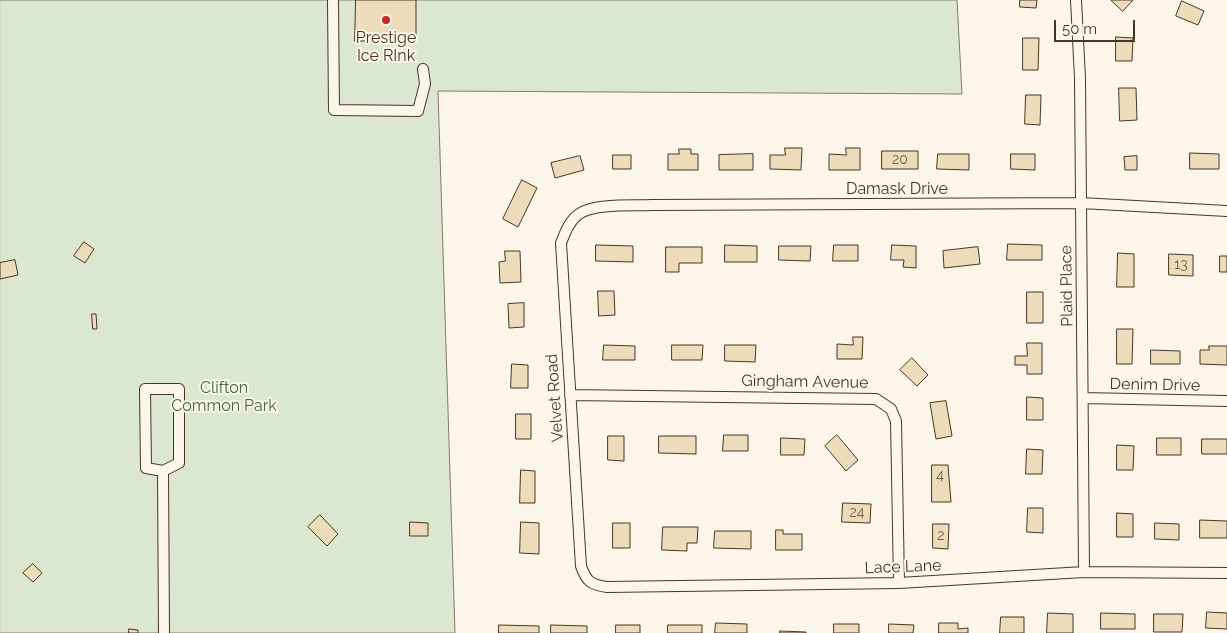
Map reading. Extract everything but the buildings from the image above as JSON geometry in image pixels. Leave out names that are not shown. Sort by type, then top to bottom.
[{"type":"street","points":[[333,0],[334,110],[418,111],[425,84],[423,69]]},
{"type":"street","name":"Plaid Place","points":[[1076,0],[1080,78],[1084,572]]},
{"type":"street","name":"Damask Drive","points":[[572,221],[580,213],[597,208],[652,205],[1081,203],[1227,211]]},
{"type":"street","name":"Velvet Road","points":[[572,221],[561,243],[581,566],[584,576]]},
{"type":"street","points":[[145,389],[179,389],[179,463],[162,471],[146,468],[145,389]]},
{"type":"street","name":"Gingham Avenue","points":[[570,395],[876,398],[891,410],[896,421],[899,583]]},
{"type":"street","name":"Denim Drive","points":[[1083,398],[1227,402]]},
{"type":"street","points":[[162,471],[164,633]]},
{"type":"street","name":"Lace Lane","points":[[584,576],[593,585],[607,587],[899,583],[1084,572],[1227,573]]},
{"type":"green space","name":"Clifton Common Park","points":[[0,0],[957,0],[962,94],[438,91],[455,633],[0,633]]},
{"type":"place","name":"Prestige Ice RInk","points":[[386,20]]}]
